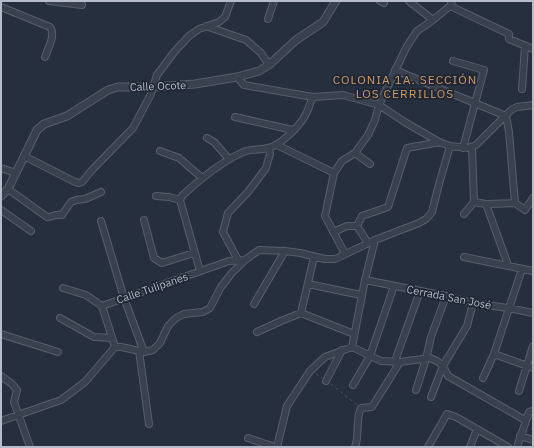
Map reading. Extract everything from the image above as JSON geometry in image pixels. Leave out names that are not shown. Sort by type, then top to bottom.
[{"type":"street","points":[[49,1],[82,5]]},
{"type":"street","points":[[24,156],[75,182],[82,182],[133,128],[144,110],[160,69],[175,50],[189,36],[199,29],[219,22],[224,18],[231,1]]},
{"type":"street","points":[[268,19],[274,1]]},
{"type":"street","name":"Calle Ocote","points":[[1,196],[8,189],[37,130],[44,124],[67,116],[108,90],[118,87],[154,87],[196,84],[237,77],[259,71],[269,65],[296,40],[323,22],[336,1]]},
{"type":"street","points":[[409,1],[433,20]]},
{"type":"street","points":[[346,254],[325,216],[334,174],[342,161],[355,153],[368,135],[395,70],[406,48],[417,31],[433,20],[452,2],[509,34],[509,39],[533,49]]},
{"type":"street","points":[[1,7],[50,27],[52,30],[52,36],[45,57]]},
{"type":"street","points":[[206,26],[246,40],[261,53],[269,65]]},
{"type":"street","points":[[522,89],[525,46]]},
{"type":"street","points":[[453,61],[484,70],[476,103],[468,148],[474,202],[464,214]]},
{"type":"street","points":[[395,70],[506,116]]},
{"type":"street","points":[[237,77],[244,85],[312,97],[343,95],[380,105],[403,121],[440,142],[450,146],[468,148],[481,141],[511,110],[533,105]]},
{"type":"street","points":[[200,271],[180,200],[182,196],[201,177],[229,159],[243,152],[269,148],[277,145],[293,130],[306,114],[312,97]]},
{"type":"street","points":[[506,116],[509,132],[515,203]]},
{"type":"street","points":[[235,118],[293,130]]},
{"type":"street","points":[[207,138],[214,142],[229,159]]},
{"type":"street","points":[[357,226],[362,216],[388,207],[406,148],[440,142]]},
{"type":"street","points":[[277,145],[334,174]]},
{"type":"street","points":[[115,347],[141,351],[153,350],[160,343],[168,326],[176,318],[184,314],[203,312],[210,308],[221,287],[241,260],[259,250],[285,251],[325,259],[335,259],[368,243],[426,219],[432,212],[438,184],[450,146]]},
{"type":"street","points":[[241,260],[222,232],[228,213],[248,192],[266,168],[270,154],[269,148]]},
{"type":"street","points":[[160,151],[179,158],[201,177]]},
{"type":"street","points":[[355,153],[370,164]]},
{"type":"street","points":[[1,168],[16,173]]},
{"type":"street","points":[[8,189],[46,217],[56,214],[62,215],[71,202],[85,199],[101,192]]},
{"type":"street","points":[[156,196],[180,200]]},
{"type":"street","points":[[474,202],[486,204],[515,203],[525,210],[533,198]]},
{"type":"street","points":[[486,204],[508,265]]},
{"type":"street","points":[[1,210],[31,231]]},
{"type":"street","points":[[144,220],[154,258],[158,261],[162,263],[194,253]]},
{"type":"street","points":[[101,221],[141,351],[149,424]]},
{"type":"street","points":[[333,232],[347,226],[357,226]]},
{"type":"street","points":[[357,226],[368,243]]},
{"type":"street","points":[[352,347],[361,295],[375,240]]},
{"type":"street","points":[[254,304],[285,251]]},
{"type":"street","points":[[301,313],[314,257]]},
{"type":"street","points":[[464,257],[533,271]]},
{"type":"street","name":"Calle Tulipanes","points":[[63,288],[86,295],[102,306],[229,261],[241,260]]},
{"type":"street","points":[[483,378],[494,354],[522,268]]},
{"type":"street","name":"Cerrada San José","points":[[365,280],[446,296],[473,303],[533,313]]},
{"type":"street","points":[[308,284],[361,295]]},
{"type":"street","points":[[353,385],[370,356],[394,286]]},
{"type":"street","points":[[355,447],[358,439],[358,414],[361,408],[372,406],[398,362],[420,291]]},
{"type":"street","points":[[416,390],[431,337],[446,296]]},
{"type":"street","points":[[431,397],[443,366],[467,326],[473,303]]},
{"type":"street","points":[[102,306],[115,347]]},
{"type":"street","points":[[257,332],[301,313],[354,334]]},
{"type":"street","points":[[60,318],[94,337],[112,338]]},
{"type":"street","points":[[1,334],[58,352]]},
{"type":"street","points":[[519,391],[530,367],[533,346]]},
{"type":"street","points":[[1,421],[61,400],[71,394],[97,370],[115,347]]},
{"type":"street","points":[[248,438],[276,447],[286,406],[310,371],[325,357],[352,347],[381,361],[398,362],[430,358],[443,366],[448,376],[525,420]]},
{"type":"street","points":[[326,381],[342,350]]},
{"type":"street","points":[[494,354],[530,367]]},
{"type":"street","points":[[1,376],[12,384],[16,390],[14,402],[30,447]]},
{"type":"street","points":[[517,447],[525,420],[529,412],[533,411]]},
{"type":"street","points":[[428,447],[447,414],[508,447]]},
{"type":"street","points":[[470,447],[477,429]]},
{"type":"street","points":[[520,436],[533,440]]},
{"type":"path","points":[[310,371],[326,381],[361,408]]},
{"type":"district","name":"COLONIA 1A. SECCIÓN LOS CERRILLOS","points":[[405,87]]}]
